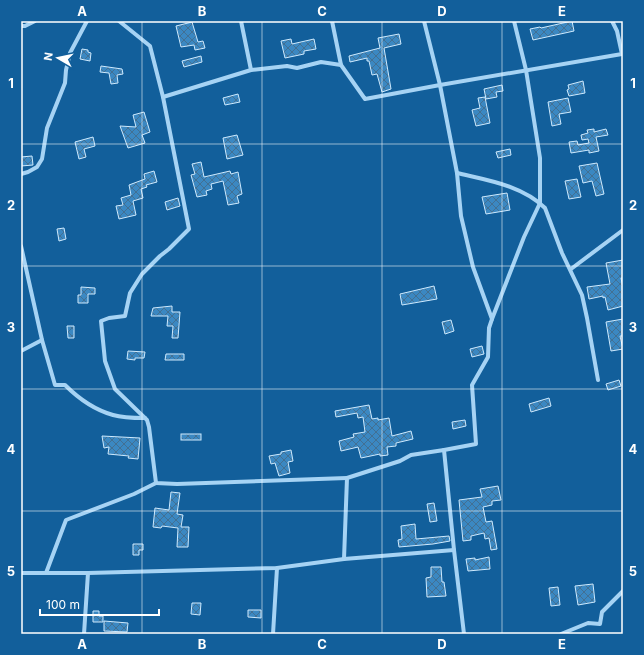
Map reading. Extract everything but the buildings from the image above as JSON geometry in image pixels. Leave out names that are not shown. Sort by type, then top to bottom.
[{"type":"street","points":[[21,26],[25,26],[35,21]]},
{"type":"street","points":[[21,174],[37,167],[42,159],[47,128],[65,83],[66,66],[70,53],[87,21]]},
{"type":"street","points":[[119,21],[150,46],[163,97],[189,229],[170,249],[160,256],[142,274],[130,294],[125,316],[109,318],[101,321],[105,361],[115,389],[145,418],[149,427],[156,483]]},
{"type":"street","points":[[241,21],[251,70]]},
{"type":"street","points":[[332,21],[341,65],[365,99],[622,54],[617,31],[612,21]]},
{"type":"street","points":[[424,21],[440,85],[457,173],[461,216],[473,267],[492,319]]},
{"type":"street","points":[[46,573],[66,520],[134,494],[156,483],[184,484],[347,478],[400,462],[411,455],[476,444],[472,385],[488,357],[489,328],[492,319],[524,237],[540,202],[540,158],[526,70],[514,21]]},
{"type":"street","points":[[163,97],[251,70],[287,66],[297,68],[321,62],[341,65]]},
{"type":"street","points":[[457,173],[506,184],[540,202],[545,208],[562,253],[571,269],[582,295],[598,380]]},
{"type":"street","points":[[571,269],[623,230]]},
{"type":"street","points":[[21,246],[42,340],[55,385],[65,385],[77,397],[112,415],[145,418]]},
{"type":"street","points":[[21,351],[42,340]]},
{"type":"street","points":[[444,450],[464,634],[461,634]]},
{"type":"street","points":[[344,559],[347,478]]},
{"type":"street","points":[[21,573],[88,573],[277,568],[344,559],[454,550]]},
{"type":"street","points":[[273,634],[277,568]]},
{"type":"street","points":[[84,634],[88,573]]},
{"type":"street","points":[[561,634],[588,623],[600,624],[602,612],[623,591]]}]
